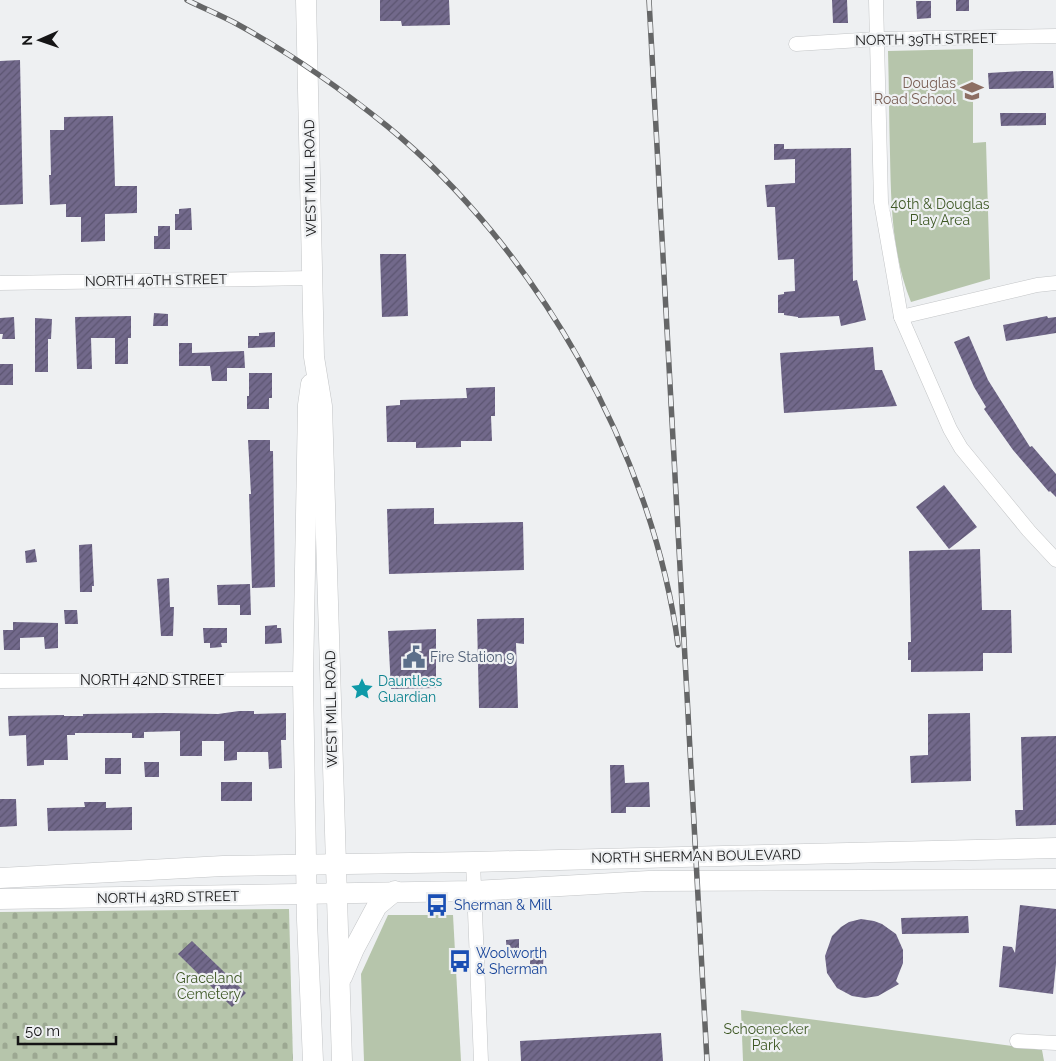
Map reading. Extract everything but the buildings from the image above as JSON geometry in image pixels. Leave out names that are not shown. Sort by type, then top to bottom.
[{"type":"main road","name":"WEST MILL ROAD","points":[[306,0],[314,357],[322,406],[342,1061]]},
{"type":"main road","name":"WEST MILL ROAD","points":[[312,1061],[303,679],[308,405],[314,357]]},
{"type":"main road","name":"NORTH SHERMAN BOULEVARD","points":[[335,864],[1056,848]]},
{"type":"main road","name":"NORTH 43RD STREET","points":[[0,878],[223,866],[335,864]]},
{"type":"main road","name":"NORTH SHERMAN BOULEVARD","points":[[336,894],[395,891],[474,891],[648,881],[1056,879]]},
{"type":"main road","points":[[339,986],[354,949],[377,906],[395,891]]},
{"type":"main road","name":"NORTH 43RD STREET","points":[[0,899],[336,894]]},
{"type":"street","points":[[876,0],[881,202],[902,317],[960,448],[1029,532],[1056,560]]},
{"type":"street","name":"NORTH 39TH STREET","points":[[796,44],[877,40],[1056,36]]},
{"type":"street","name":"NORTH 40TH STREET","points":[[0,283],[312,278]]},
{"type":"street","points":[[902,317],[1037,285],[1056,283]]},
{"type":"street","name":"NORTH 42ND STREET","points":[[0,681],[303,679]]},
{"type":"street","points":[[473,862],[481,1061]]},
{"type":"street","points":[[1017,1041],[1056,1043]]},
{"type":"green space","name":"40th & Douglas Play Area","points":[[973,49],[973,143],[986,142],[990,279],[911,302],[896,248],[892,211],[888,51]]},
{"type":"green space","name":"Graceland Cemetery","points":[[289,909],[293,1061],[0,1061],[0,912]]},
{"type":"green space","points":[[388,915],[453,915],[461,1061],[364,1061],[361,974]]},
{"type":"green space","name":"Schoenecker Park","points":[[741,1010],[1042,1050],[1044,1061],[743,1061]]},
{"type":"railway","points":[[187,0],[257,35],[351,98],[387,126],[441,175],[492,232],[538,293],[579,359],[614,429],[643,500],[664,573],[678,645]]},
{"type":"railway","points":[[649,0],[707,1061]]},
{"type":"place","name":"Douglas Road School","points":[[972,91]]},
{"type":"place","name":"Fire Station 9","points":[[414,657]]},
{"type":"place","name":"Dauntless Guardian","points":[[362,689]]},
{"type":"place","name":"Sherman & Mill","points":[[437,905]]},
{"type":"place","name":"Woolworth & Sherman","points":[[460,961]]}]
